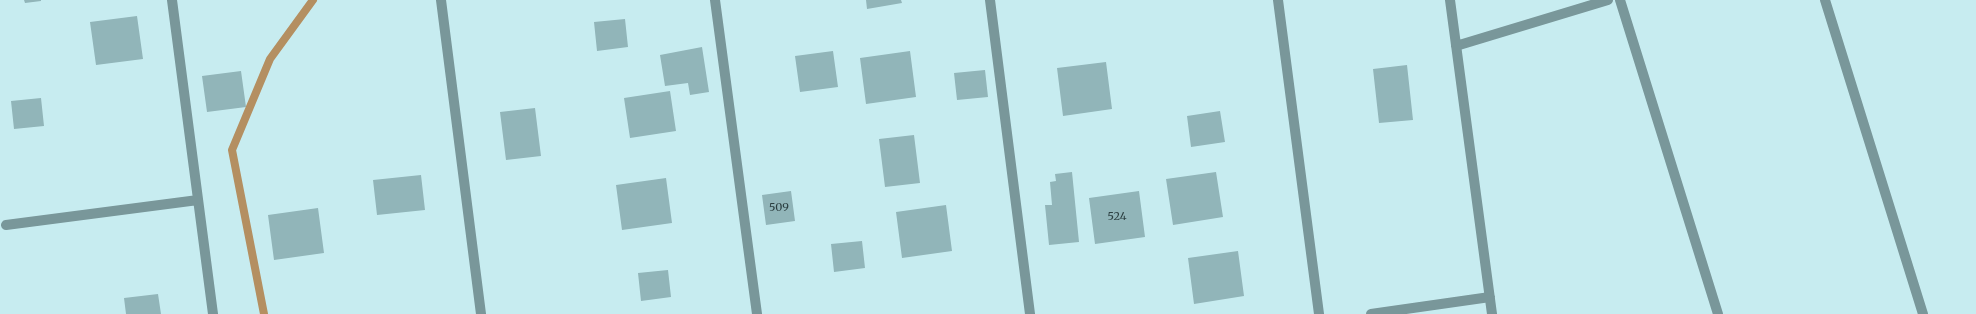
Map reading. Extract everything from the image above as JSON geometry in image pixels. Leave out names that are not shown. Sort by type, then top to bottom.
[{"type":"street","points":[[172,0],[213,314]]},
{"type":"street","points":[[441,0],[481,314]]},
{"type":"street","points":[[715,0],[757,314]]},
{"type":"street","points":[[990,0],[1030,314]]},
{"type":"street","points":[[1278,0],[1319,314]]},
{"type":"street","points":[[1450,0],[1492,314]]},
{"type":"street","points":[[1456,46],[1608,0]]},
{"type":"street","points":[[1620,0],[1718,314]]},
{"type":"street","points":[[1825,0],[1924,314]]},
{"type":"street","points":[[6,224],[198,200]]},
{"type":"street","points":[[1371,314],[1490,296]]},
{"type":"building","points":[[24,0],[41,0],[41,1],[25,3]]},
{"type":"building","points":[[866,0],[901,0],[902,3],[867,9]]},
{"type":"building","points":[[137,16],[143,59],[96,65],[90,22]]},
{"type":"building","points":[[625,19],[628,47],[597,51],[594,22]]},
{"type":"building","points":[[702,47],[709,92],[690,95],[688,83],[665,86],[660,55]]},
{"type":"building","points":[[833,51],[838,87],[800,92],[795,56]]},
{"type":"building","points":[[910,51],[916,97],[866,104],[860,58]]},
{"type":"building","points":[[1106,62],[1112,109],[1063,116],[1057,68]]},
{"type":"building","points":[[1407,65],[1413,120],[1379,123],[1373,69]]},
{"type":"building","points":[[985,70],[988,97],[957,100],[954,73]]},
{"type":"building","points":[[241,71],[246,107],[207,112],[202,76]]},
{"type":"building","points":[[670,91],[676,131],[630,138],[624,98]]},
{"type":"building","points":[[41,98],[44,126],[14,129],[11,101]]},
{"type":"building","points":[[535,108],[541,156],[506,160],[500,112]]},
{"type":"building","points":[[1220,111],[1225,142],[1191,147],[1187,116]]},
{"type":"building","points":[[914,135],[920,183],[885,187],[879,139]]},
{"type":"building","points":[[1072,172],[1079,242],[1049,245],[1045,205],[1052,205],[1050,182],[1056,181],[1055,174]]},
{"type":"building","points":[[1216,172],[1223,217],[1173,225],[1166,179]]},
{"type":"building","points":[[421,175],[425,210],[377,215],[373,180]]},
{"type":"building","points":[[666,178],[672,223],[622,230],[616,185]]},
{"type":"building","points":[[791,191],[795,221],[766,225],[762,195]]},
{"type":"building","points":[[1139,191],[1145,237],[1095,244],[1089,198]]},
{"type":"building","points":[[946,205],[952,251],[902,258],[896,212]]},
{"type":"building","points":[[318,208],[324,253],[274,260],[268,215]]},
{"type":"building","points":[[862,241],[865,268],[834,272],[831,244]]},
{"type":"building","points":[[1238,251],[1244,296],[1194,304],[1188,258]]},
{"type":"building","points":[[668,270],[671,297],[641,301],[638,273]]},
{"type":"building","points":[[158,294],[161,314],[126,314],[124,298]]},
{"type":"waterway","points":[[264,314],[232,150],[270,59],[313,0]]}]
